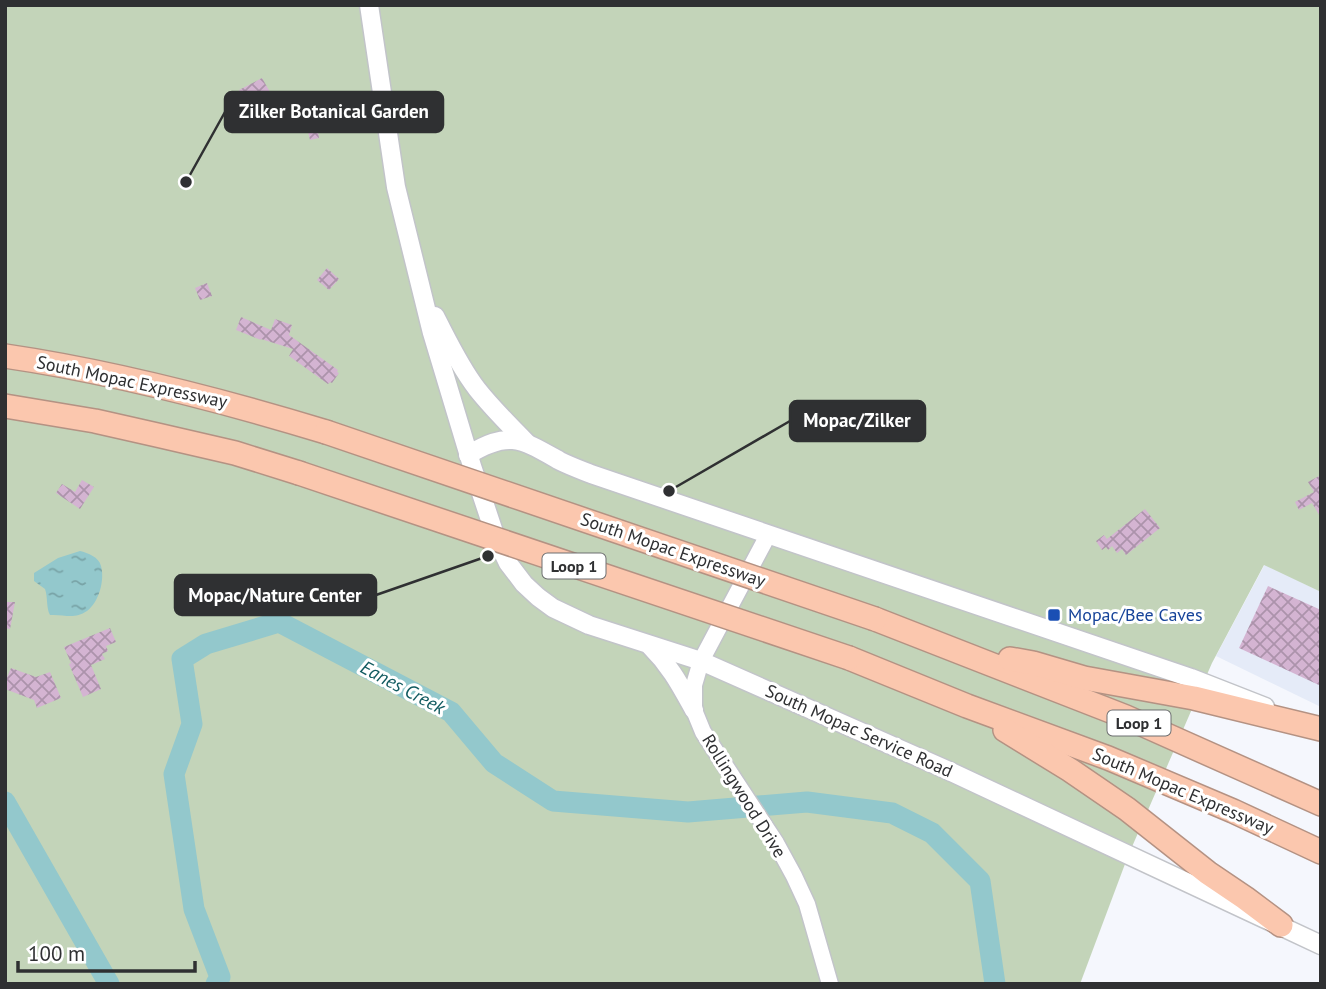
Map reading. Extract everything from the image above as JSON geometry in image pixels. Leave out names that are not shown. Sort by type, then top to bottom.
[{"type":"highway","name":"South Mopac Expressway","points":[[5,356],[105,374],[249,408],[876,619],[1126,717],[1321,804]]},
{"type":"highway","name":"South Mopac Expressway","points":[[5,406],[95,421],[235,453],[849,658],[967,706],[1108,758],[1321,852]]},
{"type":"highway","points":[[954,649],[1032,663],[1084,678],[1195,698],[1321,729]]},
{"type":"highway","points":[[967,706],[1127,809],[1280,925]]},
{"type":"main road","points":[[369,5],[396,187],[422,290],[454,354],[477,389],[527,443]]},
{"type":"main road","name":"South Mopac Service Road","points":[[422,290],[468,455],[496,538],[508,563],[538,597],[573,618],[701,661],[947,770],[1321,945]]},
{"type":"main road","points":[[468,455],[489,443],[501,440],[513,439],[527,443],[591,474],[1191,678],[1321,729]]},
{"type":"main road","points":[[648,644],[676,676],[694,710]]},
{"type":"street","points":[[694,710],[694,685],[701,661],[768,535]]},
{"type":"street","name":"Rollingwood Drive","points":[[694,710],[703,732],[776,843],[807,904],[830,984]]},
{"type":"shaded area","points":[[1265,564],[1321,592],[1321,707],[1216,656]]},
{"type":"green space","points":[[5,5],[1321,5],[1321,592],[1264,565],[1212,663],[1128,856],[1080,984],[5,984]]},
{"type":"water","points":[[80,551],[93,556],[100,563],[102,578],[98,596],[82,614],[50,615],[45,589],[34,581],[34,573],[58,558]]},
{"type":"building","points":[[262,78],[270,92],[246,104],[239,90]]},
{"type":"building","points":[[316,121],[319,138],[310,140],[306,123]]},
{"type":"building","points":[[327,268],[339,279],[329,290],[317,280]]},
{"type":"building","points":[[207,283],[212,296],[200,300],[195,288]]},
{"type":"building","points":[[241,317],[271,330],[275,319],[292,325],[289,335],[339,373],[332,383],[328,384],[289,356],[293,349],[236,330]]},
{"type":"building","points":[[1321,475],[1321,518],[1312,503],[1299,510],[1295,502],[1314,492],[1308,482]]},
{"type":"building","points":[[82,480],[94,487],[80,509],[56,493],[62,484],[75,492]]},
{"type":"building","points":[[1145,509],[1160,528],[1126,555],[1122,549],[1117,553],[1112,546],[1108,550],[1106,547],[1102,550],[1096,541],[1104,535],[1107,539]]},
{"type":"building","points":[[1268,586],[1321,610],[1321,686],[1239,648]]},
{"type":"building","points":[[5,602],[15,602],[10,629],[5,628]]},
{"type":"building","points":[[110,628],[116,642],[106,646],[108,651],[102,654],[105,659],[91,665],[101,689],[83,697],[64,647]]},
{"type":"building","points":[[11,668],[36,677],[50,672],[61,698],[37,708],[34,700],[5,689]]},
{"type":"waterway","name":"Eanes Creek","points":[[216,984],[220,977],[194,909],[174,774],[192,724],[182,659],[206,644],[279,622],[451,712],[494,763],[553,801],[688,812],[807,802],[892,813],[932,833],[980,881],[995,984]]},
{"type":"waterway","name":"Eanes Creek","points":[[5,802],[109,984]]},
{"type":"place","name":"Zilker Botanical Garden","points":[[186,182]]},
{"type":"place","name":"Mopac/Zilker","points":[[669,491]]},
{"type":"place","name":"Mopac/Nature Center","points":[[488,556]]},
{"type":"place","name":"Mopac/Bee Caves","points":[[1054,615]]}]
